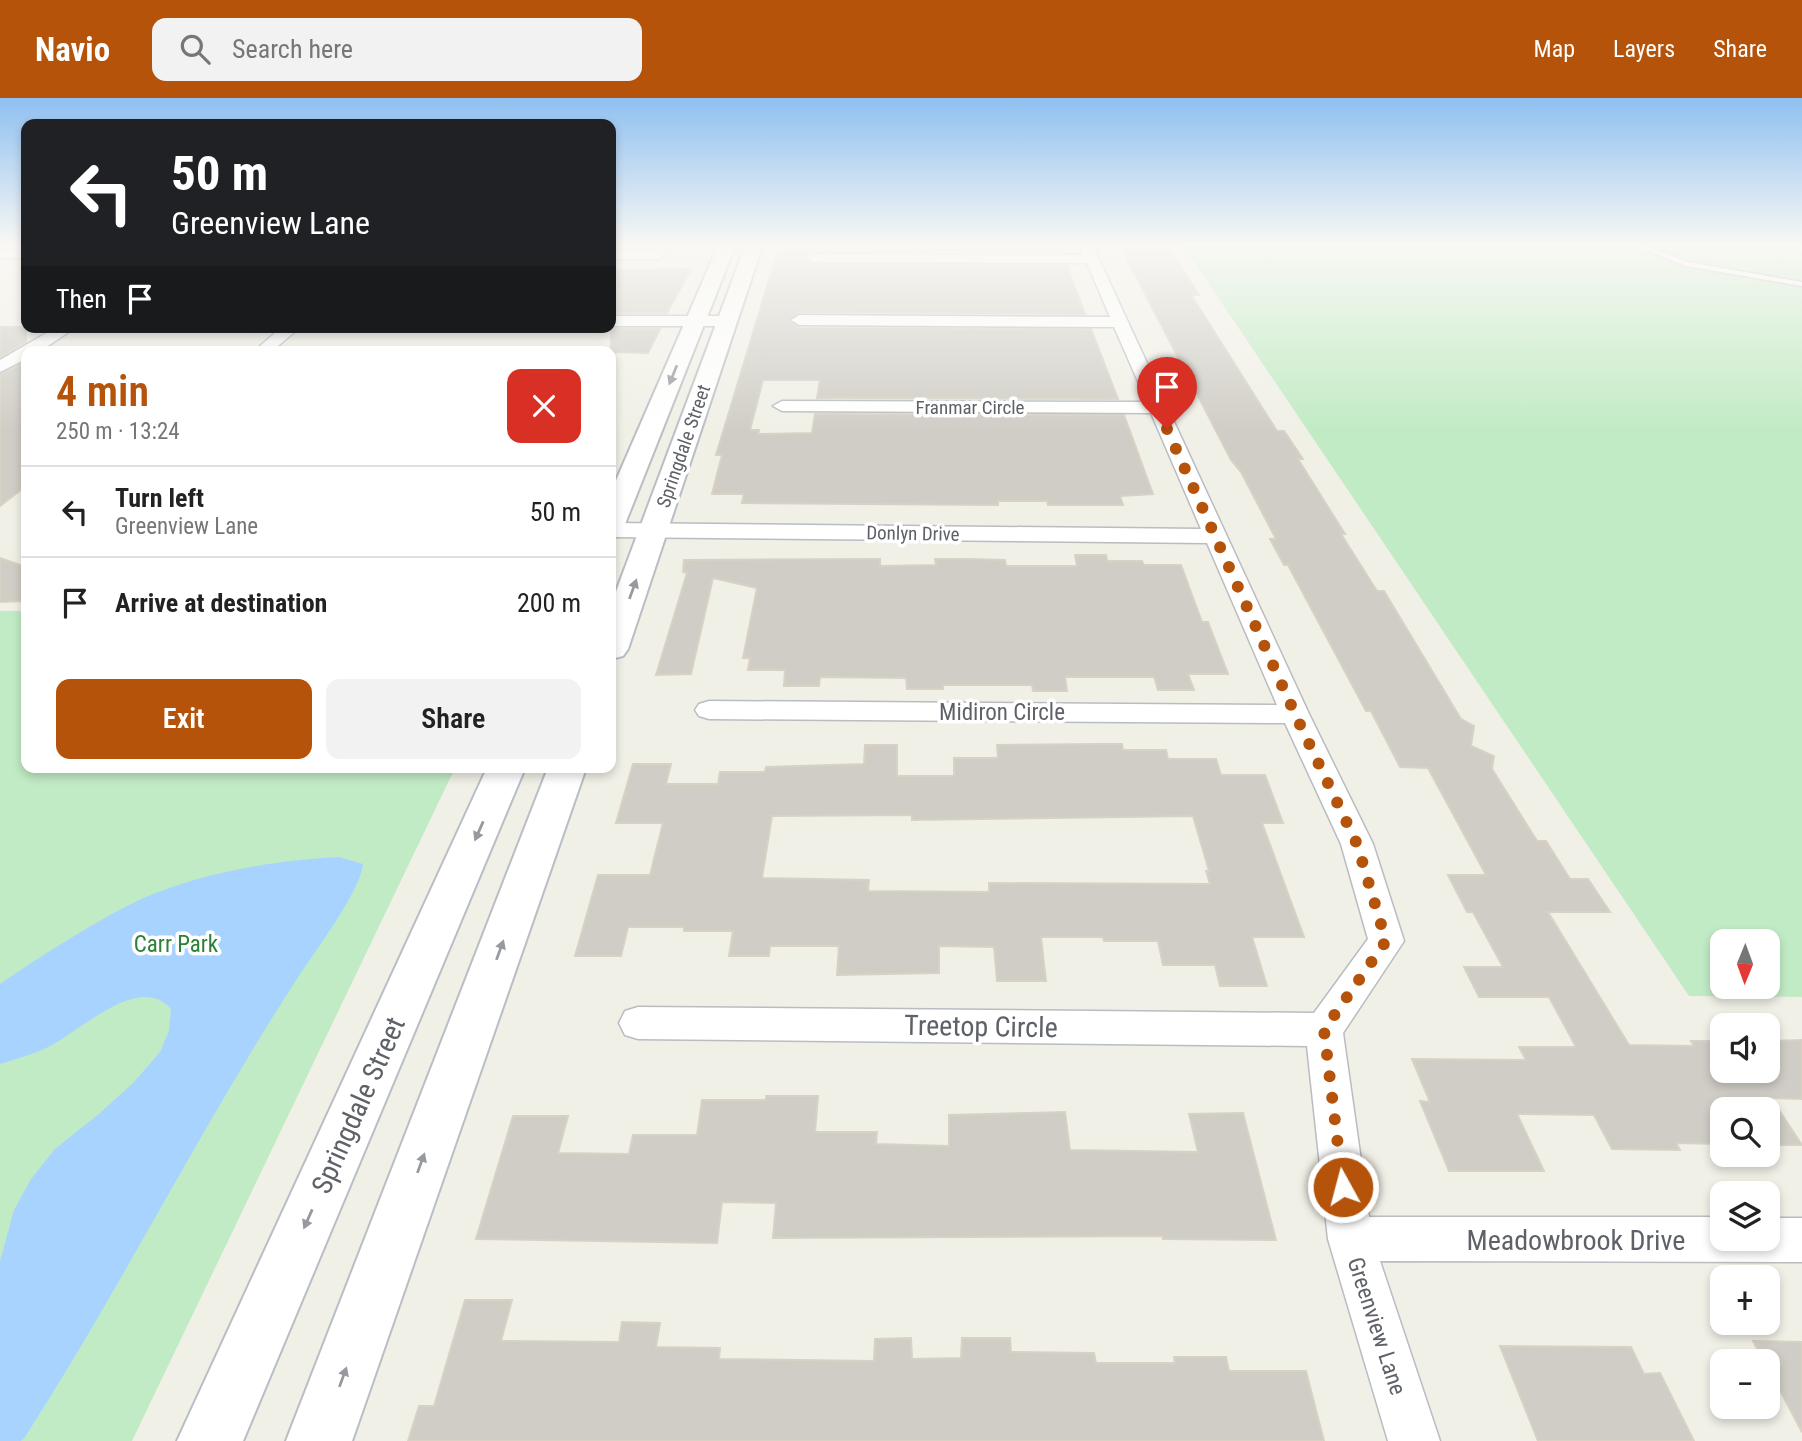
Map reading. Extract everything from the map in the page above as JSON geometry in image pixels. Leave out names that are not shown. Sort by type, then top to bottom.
[{"type":"main road","name":"Springdale Street","points":[[616,512],[701,307]]},
{"type":"main road","name":"Springdale Street","points":[[616,635],[733,307]]},
{"type":"main road","name":"Springdale Street","points":[[211,1441],[504,773]]},
{"type":"main road","points":[[319,1441],[565,773]]},
{"type":"street","points":[[1114,307],[1295,714],[1357,844],[1386,941],[1324,1030]]},
{"type":"street","points":[[799,320],[1121,322]]},
{"type":"street","points":[[616,321],[728,321]]},
{"type":"street","points":[[36,346],[58,333]]},
{"type":"street","points":[[268,346],[285,333]]},
{"type":"street","points":[[0,368],[21,355]]},
{"type":"street","name":"Franmar Circle","points":[[782,406],[1157,408]]},
{"type":"street","name":"Donlyn Drive","points":[[616,530],[1216,536]]},
{"type":"street","name":"Midiron Circle","points":[[709,710],[1295,714]]},
{"type":"street","name":"Treetop Circle","points":[[638,1023],[1324,1030]]},
{"type":"street","name":"Greenview Lane","points":[[1324,1030],[1350,1239],[1414,1441]]},
{"type":"street","name":"Meadowbrook Drive","points":[[1350,1239],[1802,1240]]},
{"type":"green space","points":[[1224,307],[1802,307],[1802,997],[1780,997],[1780,929],[1710,929],[1710,996],[1689,996]]},
{"type":"green space","name":"Carr Park","points":[[0,611],[21,611],[21,773],[453,773],[132,1441],[0,1441]]},
{"type":"water","points":[[339,857],[363,864],[345,906],[261,1035],[94,1324],[25,1437],[21,1441],[0,1441],[0,1261],[14,1210],[31,1179],[55,1149],[134,1082],[160,1052],[169,1031],[171,1009],[157,999],[142,997],[125,1001],[46,1048],[0,1064],[0,984],[78,933],[151,895],[230,871]]},
{"type":"building","points":[[616,307],[670,307],[667,313],[616,313]]},
{"type":"building","points":[[761,307],[1082,307],[1085,314],[799,312],[789,321],[799,328],[1091,329],[1118,399],[817,398],[820,380],[763,380],[750,430],[759,430],[758,434],[812,433],[815,414],[1124,415],[1153,494],[1120,496],[1123,505],[1048,505],[1047,501],[998,501],[998,505],[742,503],[744,494],[712,494],[722,455],[716,455]]},
{"type":"building","points":[[1152,307],[1198,307],[1277,431],[1284,431],[1303,459],[1298,459],[1345,534],[1341,534],[1377,591],[1384,591],[1461,719],[1474,726],[1471,746],[1494,756],[1492,769],[1537,841],[1546,841],[1570,879],[1588,879],[1610,912],[1548,912],[1629,1045],[1694,1046],[1691,1041],[1710,1041],[1710,1083],[1780,1083],[1780,1041],[1802,1040],[1802,1099],[1710,1097],[1710,1144],[1676,1143],[1680,1150],[1612,1149],[1594,1115],[1517,1114],[1544,1171],[1449,1171],[1420,1101],[1430,1102],[1412,1059],[1526,1060],[1519,1047],[1576,1047],[1549,997],[1479,997],[1464,967],[1503,967],[1473,912],[1467,912],[1448,875],[1486,875],[1428,768],[1400,767],[1371,711],[1366,711],[1288,565],[1284,565],[1270,539],[1276,539],[1241,472],[1231,460]]},
{"type":"building","points":[[0,327],[21,327],[21,333],[26,333],[26,342],[0,357]]},
{"type":"building","points":[[616,329],[660,329],[648,353],[616,352],[616,346],[611,346],[611,333],[616,333]]},
{"type":"building","points":[[21,364],[21,490],[0,506],[0,374]]},
{"type":"building","points":[[1075,555],[1106,555],[1107,561],[1142,561],[1144,565],[1181,565],[1202,622],[1208,622],[1228,674],[1188,674],[1194,690],[1158,690],[1154,677],[1065,677],[1067,691],[1033,691],[1032,685],[943,685],[943,689],[907,689],[906,678],[820,677],[819,686],[784,686],[785,670],[748,670],[750,658],[743,658],[757,588],[713,578],[691,674],[656,675],[687,573],[683,572],[684,560],[880,559],[880,566],[936,565],[935,559],[967,559],[1005,560],[1006,566],[1077,566]]},
{"type":"building","points":[[0,558],[21,565],[21,601],[0,602]]},
{"type":"building","points":[[1122,744],[1123,750],[1166,750],[1168,759],[1216,759],[1221,775],[1265,775],[1283,823],[1262,823],[1304,937],[1252,937],[1267,986],[1220,986],[1215,965],[1163,965],[1158,941],[1104,941],[1103,937],[1041,937],[1046,981],[997,981],[994,947],[939,946],[939,973],[837,975],[839,946],[770,946],[769,956],[729,956],[733,931],[684,931],[684,927],[628,927],[621,956],[575,956],[598,875],[650,875],[663,823],[616,823],[633,764],[671,764],[666,784],[718,784],[720,772],[765,772],[766,767],[864,764],[865,745],[897,745],[897,776],[954,776],[954,758],[998,758],[997,745]],"holes":[[[912,815],[912,820],[1193,816],[1209,871],[1206,871],[1210,884],[989,883],[989,892],[868,891],[869,880],[762,878],[772,816]]]},
{"type":"building","points":[[766,1096],[818,1096],[815,1132],[877,1132],[876,1144],[949,1146],[949,1115],[1065,1112],[1070,1150],[1198,1152],[1189,1114],[1243,1113],[1276,1240],[1163,1239],[1163,1236],[773,1238],[776,1203],[722,1202],[717,1243],[476,1239],[513,1116],[568,1116],[558,1153],[629,1154],[633,1135],[697,1135],[702,1100],[766,1100]]},
{"type":"building","points":[[1780,1112],[1802,1145],[1780,1145]]},
{"type":"building","points":[[465,1300],[512,1300],[501,1341],[619,1342],[622,1322],[660,1323],[656,1347],[720,1348],[719,1359],[874,1361],[875,1339],[911,1338],[912,1359],[961,1358],[962,1338],[1010,1338],[1011,1352],[1094,1353],[1096,1363],[1175,1363],[1174,1357],[1226,1357],[1229,1371],[1306,1371],[1324,1441],[408,1441],[419,1406],[434,1406]]},
{"type":"building","points":[[1753,1341],[1802,1342],[1802,1432],[1780,1391],[1780,1349],[1757,1349]]},
{"type":"building","points":[[1500,1346],[1631,1347],[1644,1374],[1660,1373],[1694,1441],[1538,1441]]},
{"type":"route","points":[[1167,429],[1295,714],[1357,844],[1386,941],[1324,1030],[1343,1187]]}]
